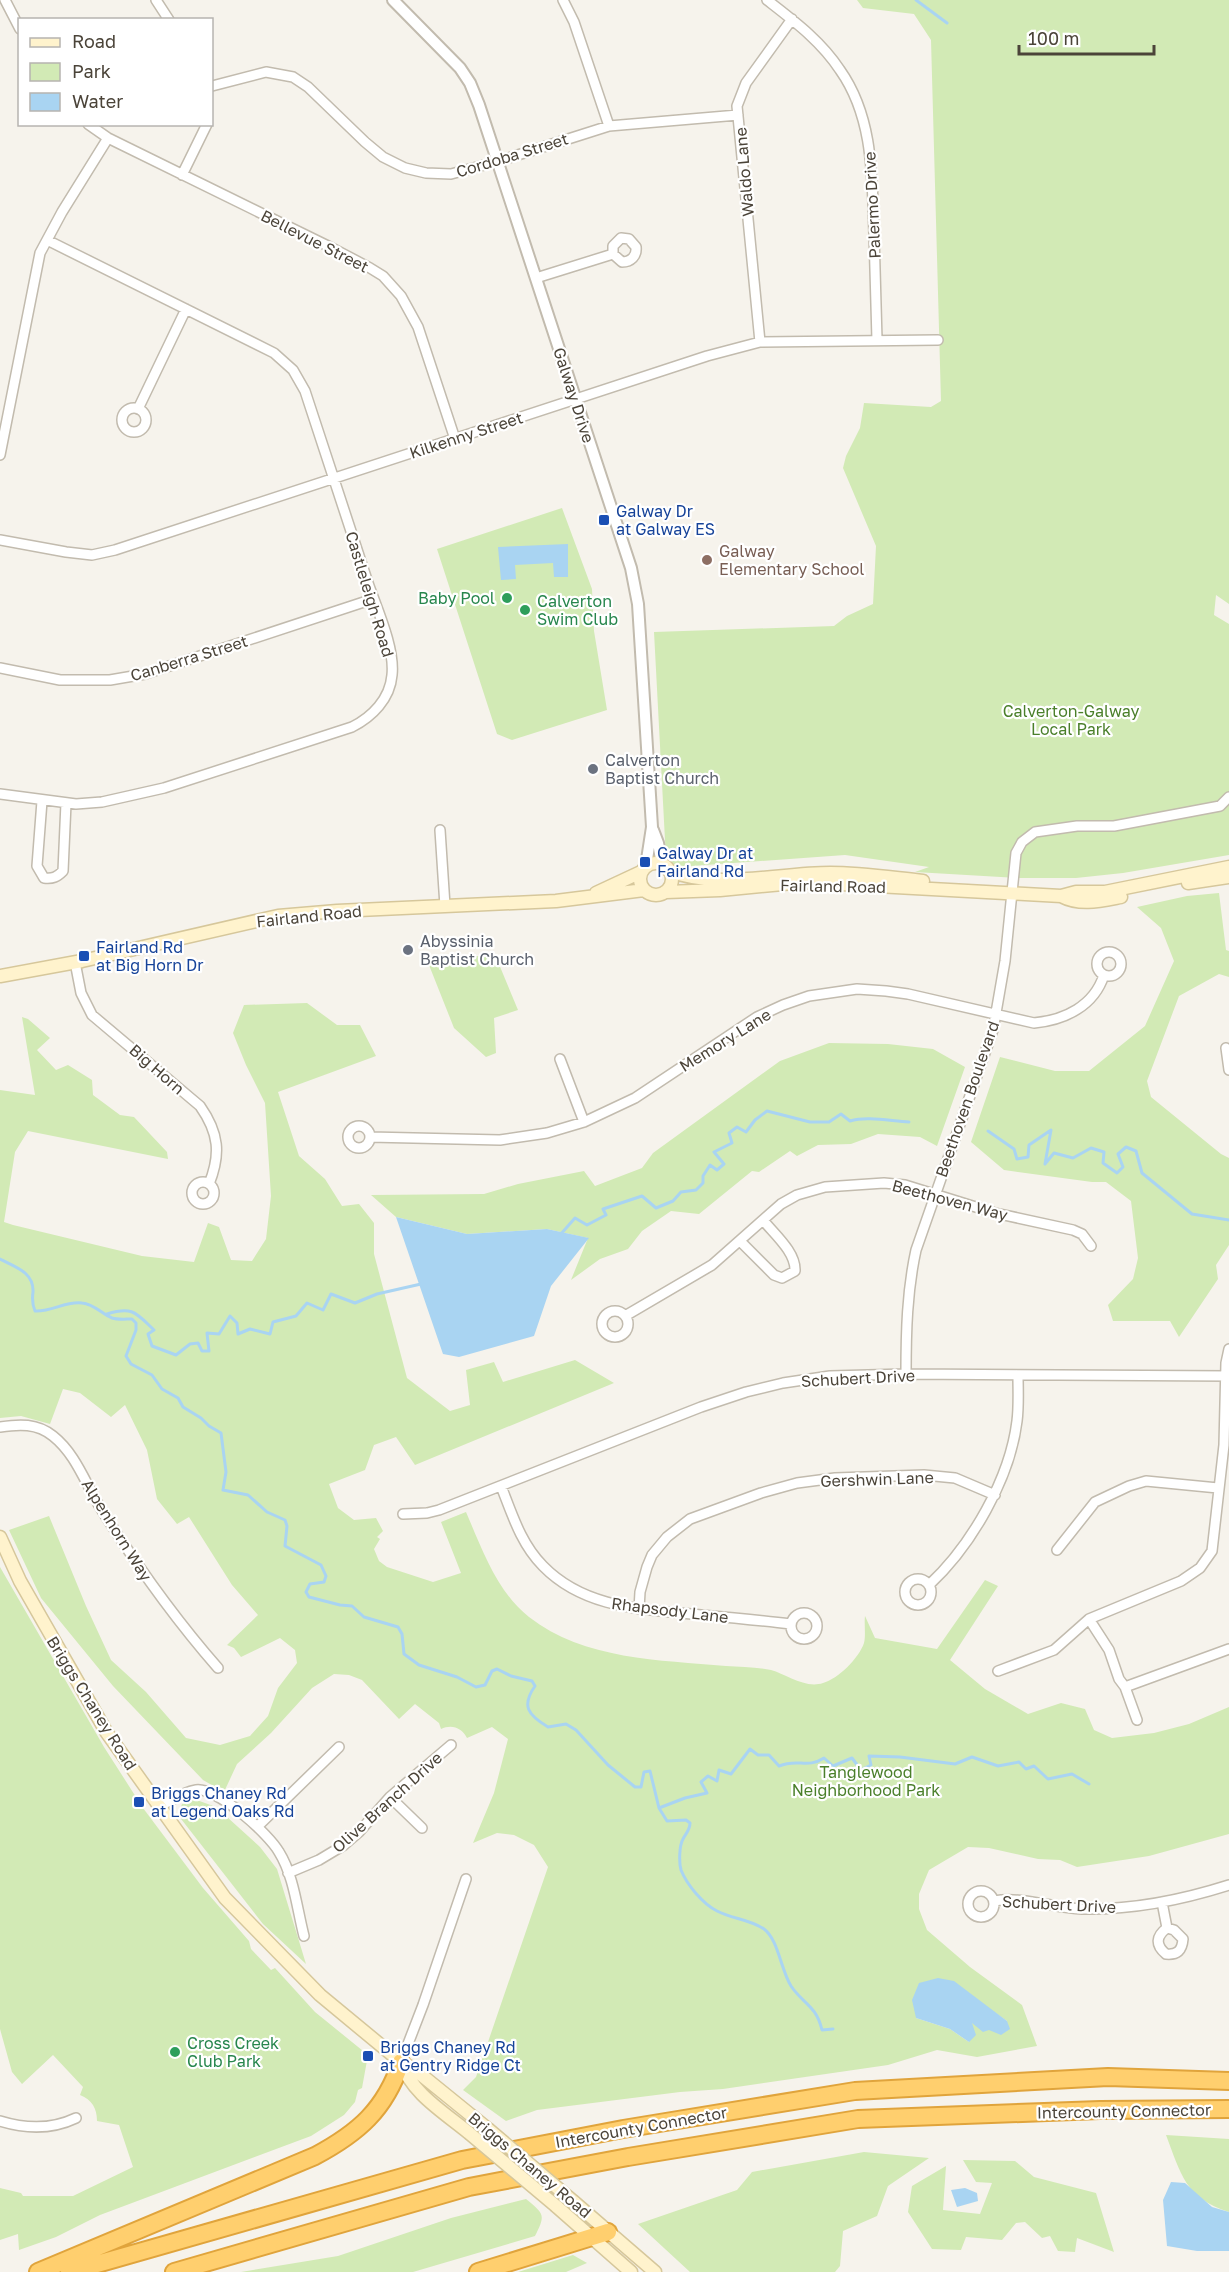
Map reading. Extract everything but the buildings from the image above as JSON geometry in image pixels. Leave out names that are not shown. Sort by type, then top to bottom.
[{"type":"highway","points":[[38,2272],[315,2156],[342,2141],[381,2104],[393,2085],[401,2062]]},
{"type":"highway","name":"Intercounty Connector","points":[[69,2272],[462,2160],[635,2127],[855,2091],[1108,2077],[1224,2080]]},
{"type":"highway","name":"Intercounty Connector","points":[[174,2272],[469,2187],[628,2157],[858,2119],[1100,2110],[1229,2109]]},
{"type":"highway","points":[[478,2272],[608,2232]]},
{"type":"main road","points":[[652,863],[666,868],[672,882],[666,892],[655,896],[644,890],[639,883],[643,869],[652,863]]},
{"type":"main road","name":"Fairland Road","points":[[666,892],[720,890],[804,882],[1061,896],[1076,892],[1105,892],[1229,867]]},
{"type":"main road","name":"Fairland Road","points":[[666,868],[684,877],[715,881],[833,873],[953,883],[965,889]]},
{"type":"main road","name":"Fairland Road","points":[[587,897],[643,869]]},
{"type":"main road","name":"Fairland Road","points":[[1061,896],[1073,902],[1101,901],[1229,877]]},
{"type":"main road","name":"Fairland Road","points":[[0,976],[75,962],[278,916],[556,902],[644,890]]},
{"type":"main road","name":"Briggs Chaney Road","points":[[0,1537],[20,1581],[107,1733],[225,1898],[320,1995],[401,2062],[414,2068],[488,2129],[655,2272]]},
{"type":"main road","name":"Briggs Chaney Road","points":[[401,2062],[406,2076],[417,2088],[631,2272]]},
{"type":"street","points":[[5,0],[18,25]]},
{"type":"street","points":[[156,0],[168,18]]},
{"type":"street","name":"Galway Drive","points":[[393,0],[460,68],[470,83],[499,161],[631,568],[637,598],[652,827],[643,869]]},
{"type":"street","points":[[563,0],[574,22],[609,126]]},
{"type":"street","name":"Palermo Drive","points":[[767,0],[815,39],[841,70],[854,95],[867,131],[872,169],[877,340]]},
{"type":"street","name":"Waldo Lane","points":[[760,342],[737,106],[746,83],[792,19]]},
{"type":"street","name":"Cordoba Street","points":[[213,86],[266,72],[293,77],[308,87],[383,157],[405,168],[426,173],[451,174],[609,126],[738,115]]},
{"type":"street","name":"Bellevue Street","points":[[91,126],[108,138],[333,248],[383,276],[400,296],[418,327],[455,439]]},
{"type":"street","points":[[182,175],[206,126]]},
{"type":"street","points":[[0,455],[40,253],[108,138]]},
{"type":"street","name":"Castleleigh Road","points":[[0,794],[66,803],[102,802],[164,788],[352,727],[378,708],[389,689],[392,675],[387,639],[305,391],[293,370],[274,352],[47,240]]},
{"type":"street","points":[[536,278],[613,254]]},
{"type":"street","points":[[138,409],[186,309]]},
{"type":"street","name":"Kilkenny Street","points":[[0,540],[92,555],[115,550],[706,356],[760,342],[938,340]]},
{"type":"street","name":"Canberra Street","points":[[0,668],[60,680],[110,680],[145,674],[373,599]]},
{"type":"street","name":"Beethoven Boulevard","points":[[906,1374],[909,1280],[934,1194],[957,1135],[996,1015],[1005,961],[1016,853],[1022,842],[1035,832],[1077,826],[1114,826],[1220,807],[1229,797]]},
{"type":"street","points":[[42,801],[37,866],[40,874],[49,879],[63,871],[66,803]]},
{"type":"street","name":"Galway Drive","points":[[652,827],[666,868]]},
{"type":"street","points":[[440,830],[446,906]]},
{"type":"street","name":"Big Horn","points":[[75,962],[81,993],[92,1014],[200,1106],[210,1121],[217,1150],[215,1170],[209,1184]]},
{"type":"street","name":"Memory Lane","points":[[370,1137],[500,1140],[547,1133],[584,1122],[634,1098],[757,1017],[809,996],[857,990],[886,991],[909,994],[1034,1023],[1050,1022],[1080,1008],[1092,997],[1104,975]]},
{"type":"street","points":[[1226,1048],[1229,1070]]},
{"type":"street","points":[[560,1059],[584,1122]]},
{"type":"street","name":"Beethoven Way","points":[[625,1316],[712,1265],[781,1204],[797,1195],[825,1187],[884,1183],[905,1185],[995,1213],[1073,1230],[1082,1234],[1090,1246]]},
{"type":"street","points":[[740,1240],[774,1275],[782,1278],[795,1271],[795,1263],[791,1256],[763,1220]]},
{"type":"street","points":[[998,1671],[1054,1650],[1089,1619],[1181,1581],[1200,1568],[1212,1551],[1218,1488],[1226,1445],[1228,1376],[1226,1363],[1229,1349]]},
{"type":"street","name":"Schubert Drive","points":[[403,1514],[439,1510],[701,1407],[783,1383],[830,1376],[906,1374],[1228,1376]]},
{"type":"street","points":[[929,1585],[960,1551],[994,1495],[1010,1455],[1017,1420],[1018,1375]]},
{"type":"street","name":"Alpenhorn Way","points":[[0,1427],[19,1424],[38,1427],[51,1434],[68,1450],[100,1508],[147,1579],[218,1668]]},
{"type":"street","name":"Gershwin Lane","points":[[639,1609],[640,1592],[652,1555],[667,1537],[690,1519],[761,1493],[797,1483],[835,1478],[924,1475],[955,1478],[994,1495]]},
{"type":"street","points":[[1057,1550],[1095,1502],[1129,1486],[1146,1481],[1218,1488]]},
{"type":"street","name":"Rhapsody Lane","points":[[501,1486],[520,1534],[543,1566],[562,1582],[588,1596],[610,1604],[639,1609],[791,1624]]},
{"type":"street","points":[[1089,1619],[1109,1650],[1137,1720]]},
{"type":"street","points":[[1125,1687],[1229,1649]]},
{"type":"street","name":"Olive Branch Drive","points":[[288,1873],[319,1860],[344,1845],[359,1832],[390,1797],[451,1745]]},
{"type":"street","points":[[258,1826],[339,1747]]},
{"type":"street","points":[[159,1807],[177,1796],[198,1789],[219,1797],[258,1826],[279,1852],[288,1873],[304,1936]]},
{"type":"street","points":[[390,1797],[422,1828]]},
{"type":"street","points":[[401,2062],[466,1880]]},
{"type":"street","name":"Schubert Drive","points":[[994,1901],[1011,1899],[1081,1909],[1123,1908],[1162,1902],[1229,1885]]},
{"type":"street","points":[[1162,1902],[1167,1928]]},
{"type":"street","points":[[0,2121],[40,2128],[56,2126],[76,2118]]},
{"type":"green space","name":"Calverton-Galway Local Park","points":[[857,0],[1229,0],[1229,604],[1216,595],[1214,615],[1229,624],[1229,855],[1123,873],[1076,878],[1020,878],[915,872],[929,867],[845,855],[678,867],[666,859],[654,632],[834,626],[847,616],[873,604],[876,546],[843,468],[846,456],[860,428],[864,403],[931,407],[941,401],[931,40],[914,14],[863,8]]},
{"type":"green space","name":"Calverton Swim Club","points":[[562,508],[592,589],[594,631],[607,710],[512,740],[497,734],[437,549]]},
{"type":"green space","points":[[1219,893],[1226,950],[1229,951],[1229,977],[1219,974],[1179,996],[1147,1081],[1151,1097],[1229,1158],[1229,1245],[1216,1265],[1218,1279],[1179,1337],[1170,1321],[1113,1321],[1108,1305],[1133,1279],[1138,1258],[1131,1201],[1106,1182],[1004,1170],[971,1142],[1000,1057],[1055,1071],[1089,1071],[1145,1026],[1174,961],[1161,928],[1137,907],[1187,896]]},
{"type":"green space","points":[[476,956],[496,957],[518,1010],[494,1018],[496,1053],[486,1057],[454,1028],[427,960]]},
{"type":"green space","name":"Tanglewood Neighborhood Park","points":[[307,1003],[337,1025],[360,1025],[376,1056],[278,1092],[299,1156],[325,1179],[342,1206],[359,1204],[374,1223],[374,1254],[407,1378],[450,1411],[470,1405],[466,1370],[494,1362],[503,1382],[575,1360],[614,1383],[415,1465],[396,1437],[374,1445],[365,1470],[329,1484],[338,1508],[354,1520],[376,1518],[383,1531],[377,1537],[380,1539],[374,1549],[379,1561],[387,1567],[433,1582],[461,1573],[441,1522],[466,1512],[499,1583],[518,1607],[551,1631],[598,1650],[675,1662],[766,1669],[809,1684],[829,1681],[858,1655],[864,1643],[865,1616],[875,1638],[937,1649],[985,1580],[998,1586],[950,1660],[985,1689],[1028,1714],[1061,1703],[1085,1709],[1094,1730],[1112,1738],[1154,1733],[1189,1724],[1229,1707],[1229,1834],[1149,1856],[1077,1867],[1060,1860],[1038,1859],[989,1848],[968,1847],[929,1870],[919,1894],[919,1909],[927,1930],[970,1967],[1022,2005],[1037,2046],[977,2057],[937,2050],[888,2065],[723,2089],[680,2092],[537,2110],[506,2121],[463,2090],[476,2077],[548,1867],[534,1845],[514,1835],[497,1833],[473,1843],[494,1793],[508,1739],[492,1727],[467,1738],[456,1728],[441,1729],[439,1723],[415,1704],[399,1719],[362,1680],[349,1675],[334,1674],[312,1688],[271,1733],[237,1764],[224,1792],[203,1780],[113,1686],[41,1598],[9,1530],[49,1516],[111,1660],[146,1692],[186,1738],[220,1745],[250,1736],[268,1716],[278,1688],[297,1663],[295,1650],[280,1638],[241,1657],[234,1648],[227,1645],[258,1615],[232,1585],[189,1517],[177,1524],[157,1499],[147,1450],[125,1405],[111,1417],[80,1393],[63,1389],[50,1424],[21,1416],[0,1418],[0,1090],[35,1095],[22,1017],[28,1019],[50,1038],[37,1050],[56,1070],[68,1065],[92,1080],[93,1095],[120,1115],[134,1117],[167,1152],[168,1159],[28,1131],[15,1152],[4,1222],[142,1256],[194,1262],[208,1223],[219,1227],[231,1260],[252,1261],[266,1239],[271,1196],[265,1103],[233,1033],[244,1005]],"holes":[[[994,2012],[1007,2021],[972,2022],[969,2042],[950,2029],[916,2018]]]},
{"type":"green space","points":[[829,1043],[888,1044],[933,1049],[965,1067],[937,1146],[920,1137],[878,1134],[851,1144],[818,1145],[797,1156],[790,1151],[759,1172],[752,1171],[699,1214],[671,1211],[642,1231],[628,1249],[600,1259],[571,1280],[588,1238],[547,1229],[467,1234],[396,1217],[371,1195],[484,1194],[518,1184],[584,1171],[595,1186],[642,1168],[653,1153],[780,1061]]},
{"type":"green space","points":[[0,1567],[104,1747],[143,1808],[203,1888],[249,1941],[251,1949],[271,1970],[275,1968],[315,2012],[368,2055],[362,2088],[358,2090],[355,2102],[344,2115],[311,2136],[100,2215],[56,2237],[19,2250],[18,2234],[0,2240],[0,2188],[21,2193],[23,2196],[73,2196],[133,2167],[119,2125],[97,2121],[93,2105],[80,2095],[83,2087],[53,2055],[22,2084],[12,2072],[0,2029]]},
{"type":"green space","points":[[194,1799],[216,1807],[260,1847],[277,1869],[306,1964],[263,1924],[178,1815],[182,1804]]},
{"type":"green space","points":[[1166,2135],[1229,2139],[1229,2212],[1203,2200],[1194,2192],[1181,2173]]},
{"type":"green space","points":[[864,2152],[929,2158],[888,2186],[877,2216],[843,2231],[840,2266],[835,2272],[690,2272],[638,2224],[737,2190],[752,2172]]},
{"type":"green space","points":[[963,2160],[1015,2161],[1034,2177],[1096,2193],[1114,2252],[1077,2238],[1075,2252],[1058,2251],[1050,2236],[1042,2238],[1025,2222],[1016,2223],[1002,2240],[966,2237],[961,2250],[932,2249],[908,2212],[912,2186],[946,2166],[943,2210],[980,2214],[992,2183],[976,2182]]},
{"type":"green space","points":[[526,2199],[540,2211],[542,2219],[535,2236],[413,2272],[241,2272],[338,2256],[451,2218]]},
{"type":"green space","points":[[573,2255],[587,2263],[566,2272],[518,2272]]},
{"type":"water","points":[[568,544],[568,577],[554,577],[553,563],[515,565],[516,579],[501,580],[498,547]]},
{"type":"water","points":[[396,1217],[467,1234],[547,1229],[589,1238],[551,1286],[534,1336],[459,1357],[443,1354]]},
{"type":"water","points":[[938,1978],[954,1981],[1007,2021],[1010,2029],[1001,2035],[989,2030],[983,2032],[972,2023],[976,2035],[969,2042],[950,2029],[916,2018],[912,2000],[919,1983]]},
{"type":"water","points":[[1171,2182],[1185,2183],[1212,2207],[1229,2212],[1229,2251],[1197,2251],[1167,2246],[1163,2200]]},
{"type":"water","points":[[965,2188],[977,2193],[978,2201],[957,2207],[951,2190]]},
{"type":"waterway","points":[[916,0],[947,23]]},
{"type":"waterway","points":[[560,1235],[575,1218],[587,1225],[606,1215],[603,1209],[642,1196],[656,1208],[673,1201],[681,1192],[696,1190],[703,1183],[703,1176],[710,1165],[717,1170],[724,1164],[714,1152],[732,1143],[729,1133],[737,1127],[746,1132],[755,1120],[767,1111],[810,1122],[829,1122],[841,1114],[850,1121],[871,1119],[909,1122]]},
{"type":"waterway","points":[[988,1131],[1014,1149],[1017,1159],[1028,1157],[1029,1145],[1051,1130],[1045,1164],[1054,1153],[1073,1158],[1091,1148],[1104,1152],[1103,1163],[1117,1173],[1123,1167],[1118,1154],[1126,1147],[1136,1151],[1142,1173],[1192,1214],[1229,1220]]},
{"type":"waterway","points":[[0,1259],[27,1275],[32,1285],[32,1302],[35,1311],[82,1303],[112,1318],[132,1319],[136,1323],[136,1330],[126,1356],[131,1364],[152,1375],[162,1389],[178,1398],[183,1407],[221,1433],[226,1472],[223,1490],[248,1495],[267,1512],[285,1520],[287,1526],[285,1546],[321,1565],[326,1576],[324,1582],[310,1584],[306,1592],[309,1597],[352,1606],[364,1617],[398,1627],[402,1634],[404,1654],[419,1665],[457,1677],[476,1687],[485,1685],[492,1671],[497,1669],[511,1676],[532,1681],[535,1686],[528,1699],[529,1710],[541,1723],[548,1727],[566,1724],[576,1730],[608,1765],[635,1787],[641,1787],[644,1772],[650,1771],[659,1808],[667,1821],[686,1820],[690,1823],[682,1842],[680,1859],[681,1870],[691,1888],[712,1908],[764,1929],[773,1940],[791,1986],[813,2010],[822,2030],[833,2029]]},
{"type":"waterway","points":[[107,1314],[123,1311],[133,1313],[154,1330],[148,1334],[152,1346],[176,1355],[190,1344],[198,1343],[202,1351],[209,1351],[207,1333],[219,1334],[230,1316],[237,1323],[238,1334],[250,1329],[270,1334],[273,1322],[296,1316],[307,1303],[323,1310],[331,1294],[355,1303],[377,1294],[421,1284]]},
{"type":"waterway","points":[[659,1808],[707,1793],[701,1782],[708,1776],[717,1781],[719,1770],[731,1774],[750,1749],[758,1755],[769,1755],[779,1766],[792,1763],[812,1763],[824,1758],[833,1766],[852,1758],[861,1770],[871,1765],[869,1756],[900,1757],[955,1764],[972,1757],[998,1766],[1019,1762],[1026,1769],[1034,1766],[1048,1779],[1072,1774],[1089,1784]]},
{"type":"place","name":"Galway Dr at Galway ES","points":[[604,520]]},
{"type":"place","name":"Galway Elementary School","points":[[707,560]]},
{"type":"place","name":"Baby Pool","points":[[507,598]]},
{"type":"place","name":"Calverton Swim Club","points":[[525,610]]},
{"type":"place","name":"Calverton Baptist Church","points":[[593,769]]},
{"type":"place","name":"Galway Dr at Fairland Rd","points":[[645,862]]},
{"type":"place","name":"Abyssinia Baptist Church","points":[[408,950]]},
{"type":"place","name":"Fairland Rd at Big Horn Dr","points":[[84,956]]},
{"type":"place","name":"Briggs Chaney Rd at Legend Oaks Rd","points":[[139,1802]]},
{"type":"place","name":"Cross Creek Club Park","points":[[175,2052]]},
{"type":"place","name":"Briggs Chaney Rd at Gentry Ridge Ct","points":[[368,2056]]}]
